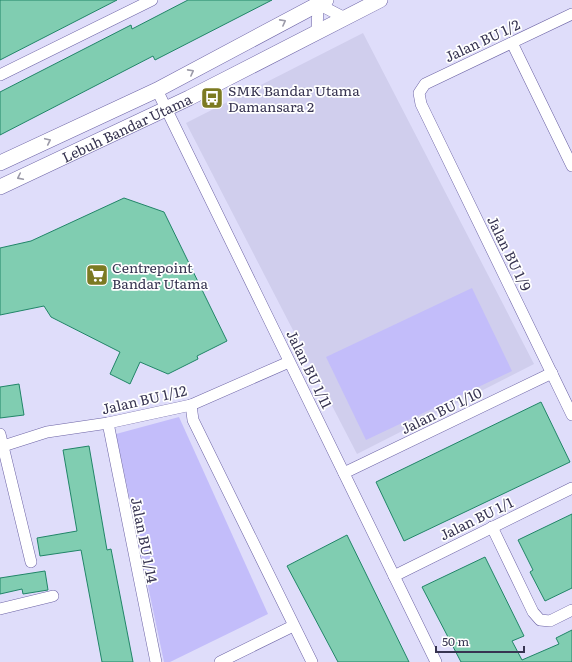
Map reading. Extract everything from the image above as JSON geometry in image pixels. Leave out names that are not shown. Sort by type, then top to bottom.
[{"type":"main road","name":"Lebuh Bandar Utama","points":[[0,187],[166,109],[380,0]]},
{"type":"main road","name":"Lebuh Bandar Utama","points":[[0,163],[157,90],[320,1]]},
{"type":"street","points":[[0,75],[152,0]]},
{"type":"street","points":[[317,32],[320,1],[345,18]]},
{"type":"street","name":"Jalan BU 1/2","points":[[421,104],[419,93],[425,84],[572,14]]},
{"type":"street","points":[[512,43],[572,166]]},
{"type":"street","name":"Jalan BU 1/11","points":[[157,90],[436,662]]},
{"type":"street","name":"Jalan BU 1/9","points":[[421,104],[572,414]]},
{"type":"street","name":"Jalan BU 1/12","points":[[2,447],[47,432],[108,423],[191,405],[289,362]]},
{"type":"street","name":"Jalan BU 1/10","points":[[344,474],[552,373]]},
{"type":"street","points":[[191,405],[193,420],[312,662]]},
{"type":"street","name":"Jalan BU 1/14","points":[[108,423],[156,662]]},
{"type":"street","points":[[0,434],[31,562]]},
{"type":"street","name":"Jalan BU 1/1","points":[[394,576],[572,488]]},
{"type":"street","points":[[492,527],[533,612],[540,620],[550,621],[572,610]]},
{"type":"street","points":[[0,609],[53,596]]},
{"type":"street","points":[[220,662],[293,626]]},
{"type":"shaded area","points":[[363,33],[534,364],[357,454],[186,123]]},
{"type":"shaded area","points":[[472,288],[512,371],[366,440],[326,357]]},
{"type":"shaded area","points":[[179,417],[268,614],[170,662],[164,662],[116,434]]},
{"type":"building","points":[[0,0],[117,0],[0,60]]},
{"type":"building","points":[[188,0],[272,0],[155,60],[153,56],[0,135],[0,92],[131,25],[132,29]]},
{"type":"building","name":"Centrepoint Bandar Utama","points":[[124,198],[164,212],[227,341],[197,356],[198,359],[168,374],[140,362],[130,384],[110,374],[120,352],[51,317],[44,306],[0,315],[0,248],[31,241]]},
{"type":"building","points":[[19,384],[24,415],[0,418],[0,387]]},
{"type":"building","points":[[541,402],[570,462],[404,541],[376,482]]},
{"type":"building","points":[[89,446],[107,550],[111,549],[133,662],[102,662],[81,550],[40,556],[37,538],[77,531],[63,450]]},
{"type":"building","points":[[572,514],[572,588],[545,601],[530,572],[533,570],[518,540]]},
{"type":"building","points":[[347,535],[409,662],[338,662],[287,566]]},
{"type":"building","points":[[485,557],[524,636],[512,641],[522,660],[559,644],[556,638],[572,630],[572,662],[461,662],[422,587]]},
{"type":"building","points":[[45,571],[48,590],[23,594],[22,589],[0,594],[0,578]]},
{"type":"place","name":"SMK Bandar Utama Damansara 2","points":[[212,98]]},
{"type":"place","name":"Centrepoint Bandar Utama","points":[[97,275]]}]
